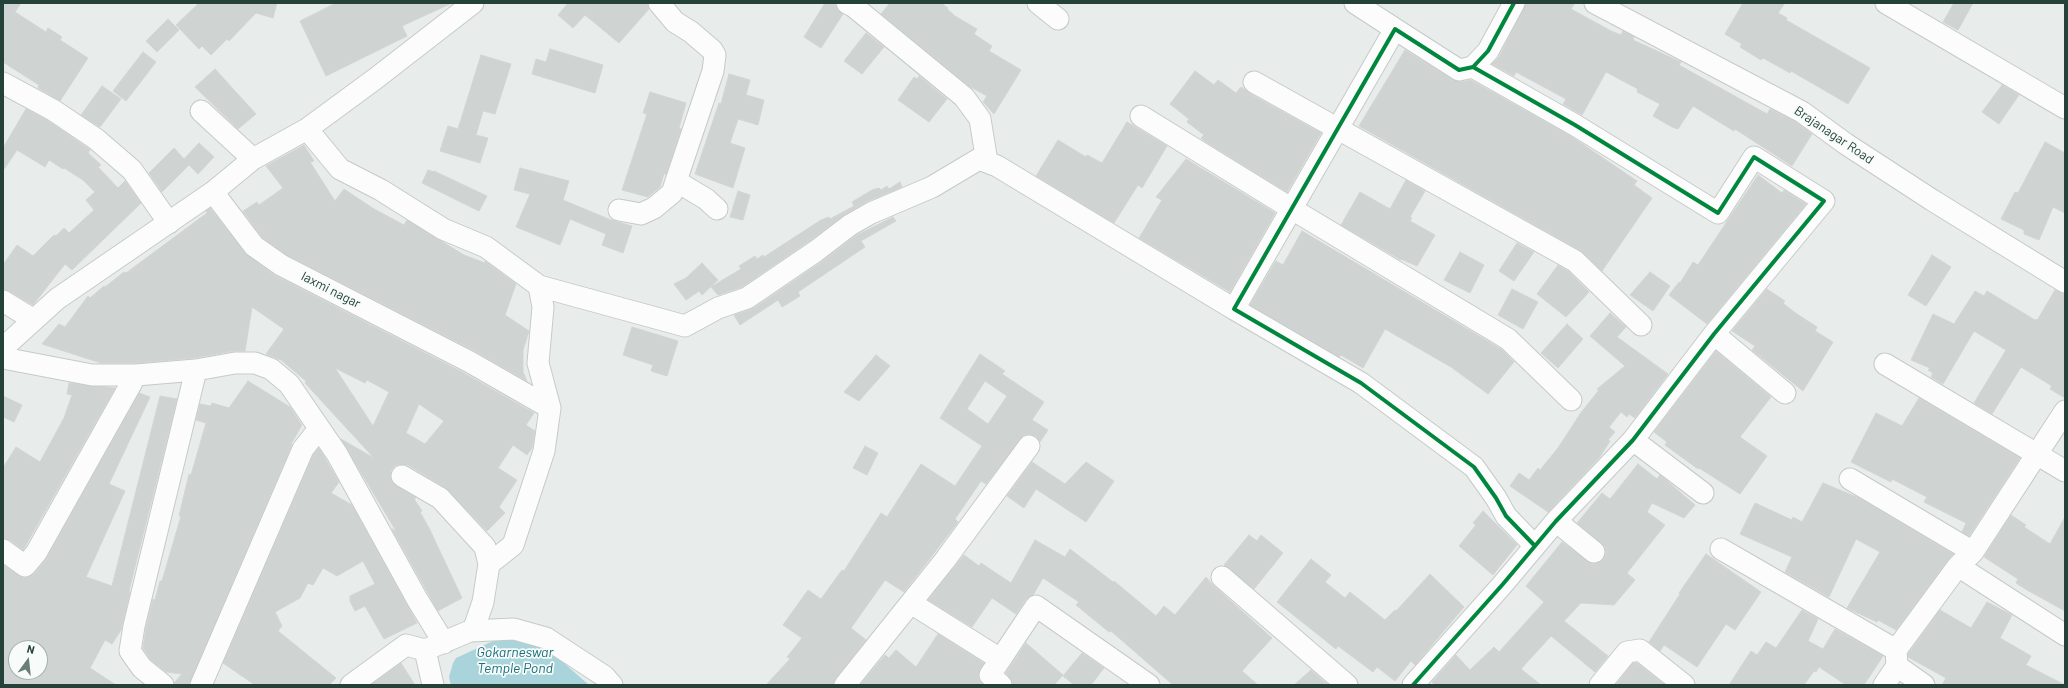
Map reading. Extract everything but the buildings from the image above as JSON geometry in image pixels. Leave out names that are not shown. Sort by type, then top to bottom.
[{"type":"street","points":[[619,210],[641,214],[654,208],[672,193],[710,78],[715,55],[712,50],[698,37],[675,22],[659,3]]},
{"type":"street","points":[[847,3],[854,6],[964,98],[980,119],[987,162]]},
{"type":"street","points":[[1038,3],[1058,19]]},
{"type":"street","points":[[1355,3],[1459,70],[1473,67],[1488,51],[1514,3]]},
{"type":"street","name":"Brajanagar Road","points":[[1595,3],[1802,112],[1846,144],[1932,200],[2065,282]]},
{"type":"street","points":[[1886,3],[2065,108]]},
{"type":"street","points":[[3,348],[57,299],[213,192],[253,159],[307,129],[376,79],[468,5]]},
{"type":"street","points":[[1234,309],[1395,29]]},
{"type":"street","points":[[1413,685],[1556,521],[1633,440],[1714,334],[1824,201],[1754,157],[1718,213],[1576,125],[1473,67]]},
{"type":"street","points":[[3,82],[53,110],[96,139],[132,170],[169,223]]},
{"type":"street","points":[[1254,82],[1575,261],[1641,325]]},
{"type":"street","points":[[201,111],[253,159]]},
{"type":"street","points":[[1141,116],[1508,339],[1571,400]]},
{"type":"street","points":[[307,129],[340,169],[381,190],[443,229],[486,246],[539,286],[685,326],[718,308],[748,298],[816,252],[850,225],[871,213],[932,187],[979,159],[997,166],[1234,309],[1361,383],[1474,467],[1496,498],[1506,516],[1535,546]]},
{"type":"street","points":[[676,181],[706,199],[717,209]]},
{"type":"street","name":"laxmi nagar","points":[[213,192],[254,246],[282,265],[470,362],[550,408]]},
{"type":"street","points":[[489,564],[513,545],[544,451],[550,408],[538,363],[543,307],[539,286]]},
{"type":"street","points":[[3,301],[34,320]]},
{"type":"street","points":[[1714,334],[1785,393]]},
{"type":"street","points":[[3,358],[92,375],[136,375],[196,370],[234,363],[256,363],[271,369],[289,384],[337,454],[417,600],[435,647],[433,685]]},
{"type":"street","points":[[1885,364],[2065,472]]},
{"type":"street","points":[[163,685],[142,668],[130,651],[134,626],[196,370]]},
{"type":"street","points":[[3,550],[25,566],[36,553],[136,375]]},
{"type":"street","points":[[1884,685],[1896,658],[1966,559],[2065,411]]},
{"type":"street","points":[[201,685],[303,448],[314,435],[322,432]]},
{"type":"street","points":[[1633,440],[1703,493]]},
{"type":"street","points":[[845,685],[945,560],[1029,446]]},
{"type":"street","points":[[402,476],[440,498],[484,546],[489,564],[483,602],[473,631]]},
{"type":"street","points":[[1850,479],[1966,559],[2065,634]]},
{"type":"street","points":[[1556,521],[1594,552]]},
{"type":"street","points":[[1721,549],[1896,658],[1924,685]]},
{"type":"street","points":[[1222,577],[1347,685]]},
{"type":"street","points":[[910,603],[1000,659]]},
{"type":"street","points":[[1001,685],[990,674],[1036,606],[1149,685]]},
{"type":"street","points":[[351,685],[406,645],[435,647],[473,631],[514,629],[546,638],[604,676],[612,685]]},
{"type":"street","points":[[1600,685],[1627,652],[1640,650],[1684,685]]},
{"type":"water","name":"Gokarneswar Temple Pond","points":[[504,636],[548,649],[589,685],[451,685],[449,677],[456,658]]},
{"type":"cycle path","points":[[1514,3],[1488,51],[1473,67],[1459,70],[1395,29],[1234,309],[1361,383],[1474,467],[1496,498],[1506,516],[1535,546]]},
{"type":"cycle path","points":[[1413,685],[1503,584],[1556,521],[1633,440],[1714,334],[1824,201],[1754,157],[1718,213],[1575,125],[1473,67]]}]
